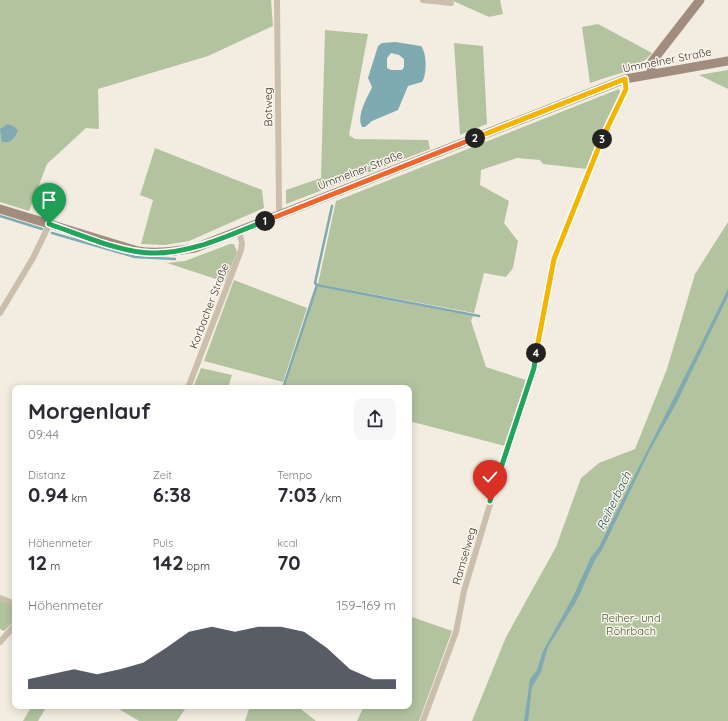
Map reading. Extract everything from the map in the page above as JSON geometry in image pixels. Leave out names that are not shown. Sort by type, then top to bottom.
[{"type":"main road","points":[[651,74],[652,63],[700,0]]},
{"type":"main road","name":"Ummelner Straße","points":[[0,209],[124,248],[151,253],[172,252],[195,248],[625,79],[728,61]]},
{"type":"street","name":"Botweg","points":[[277,0],[279,208],[281,214]]},
{"type":"street","points":[[423,0],[451,3]]},
{"type":"street","name":"Ramselweg","points":[[423,721],[456,632],[464,592],[490,501],[534,368],[554,259],[608,123],[626,89],[625,79]]},
{"type":"street","points":[[0,313],[33,258],[49,224]]},
{"type":"street","name":"Korbacher Straße","points":[[189,385],[241,250],[242,243],[238,231]]},
{"type":"street","points":[[0,598],[12,603]]},
{"type":"street","points":[[0,642],[12,628]]},
{"type":"green space","points":[[0,0],[271,0],[273,26],[208,56],[98,89],[99,129],[86,128],[47,164],[29,211],[0,202]]},
{"type":"green space","points":[[451,0],[500,0],[503,14],[489,17]]},
{"type":"green space","points":[[598,24],[652,53],[639,65],[631,69],[590,83],[582,27]]},
{"type":"green space","points":[[325,30],[368,34],[349,135],[355,139],[428,140],[430,149],[286,204],[286,190],[321,178]]},
{"type":"green space","points":[[454,43],[483,46],[487,124],[460,135]]},
{"type":"green space","points":[[728,70],[728,89],[699,75]]},
{"type":"green space","points":[[619,89],[621,94],[587,169],[543,164],[540,160],[517,158],[481,170],[480,185],[509,201],[504,223],[518,241],[513,268],[506,277],[484,273],[474,313],[318,284],[336,201]]},
{"type":"green space","points":[[155,148],[262,190],[264,208],[189,241],[165,245],[141,244],[153,200],[140,195]]},
{"type":"green space","name":"Reiher- und Röhrbach","points":[[728,222],[728,721],[472,721],[506,637],[556,547],[581,478],[599,463],[635,449],[667,369],[695,274]]},
{"type":"green space","points":[[230,244],[234,244],[237,252],[225,282],[167,263],[185,261]]},
{"type":"green space","points":[[234,280],[307,308],[283,382],[204,361]]},
{"type":"green space","points":[[317,286],[473,316],[471,321],[486,367],[526,380],[505,446],[412,422],[412,385],[285,385]]},
{"type":"green space","points":[[201,368],[232,375],[229,385],[194,385]]},
{"type":"green space","points":[[0,600],[12,605],[12,623],[4,631],[0,629]]},
{"type":"green space","points":[[412,617],[452,631],[419,721],[357,721],[363,709],[412,709]]},
{"type":"green space","points":[[30,709],[45,709],[38,721],[23,721]]},
{"type":"green space","points":[[119,709],[185,709],[177,721],[139,721]]},
{"type":"green space","points":[[249,709],[301,709],[316,721],[245,721]]},
{"type":"water","points":[[395,42],[421,46],[426,64],[424,79],[422,82],[408,86],[398,110],[372,121],[365,127],[362,127],[360,117],[361,112],[372,87],[368,78],[378,46],[382,43]],"holes":[[[391,53],[399,55],[404,59],[404,67],[402,70],[391,70],[387,68],[387,58]]]},
{"type":"water","points":[[8,124],[15,127],[18,131],[12,140],[2,142],[0,129]]},
{"type":"water","points":[[728,289],[728,296],[676,404],[650,450],[602,550],[595,560],[577,600],[548,647],[541,672],[532,687],[528,721],[524,721],[530,679],[537,670],[543,651],[573,597],[591,557],[599,547]]},
{"type":"waterway","points":[[284,385],[317,285],[315,283],[332,206]]},
{"type":"waterway","points":[[0,216],[42,229]]},
{"type":"waterway","points":[[52,233],[135,257],[175,259]]},
{"type":"waterway","points":[[317,285],[479,316]]},
{"type":"route","points":[[49,224],[138,252],[172,252],[195,248],[625,79],[626,89],[608,123],[554,259],[534,368],[490,501]]},
{"type":"water label","name":"Reiherbach","points":[[614,501]]}]
